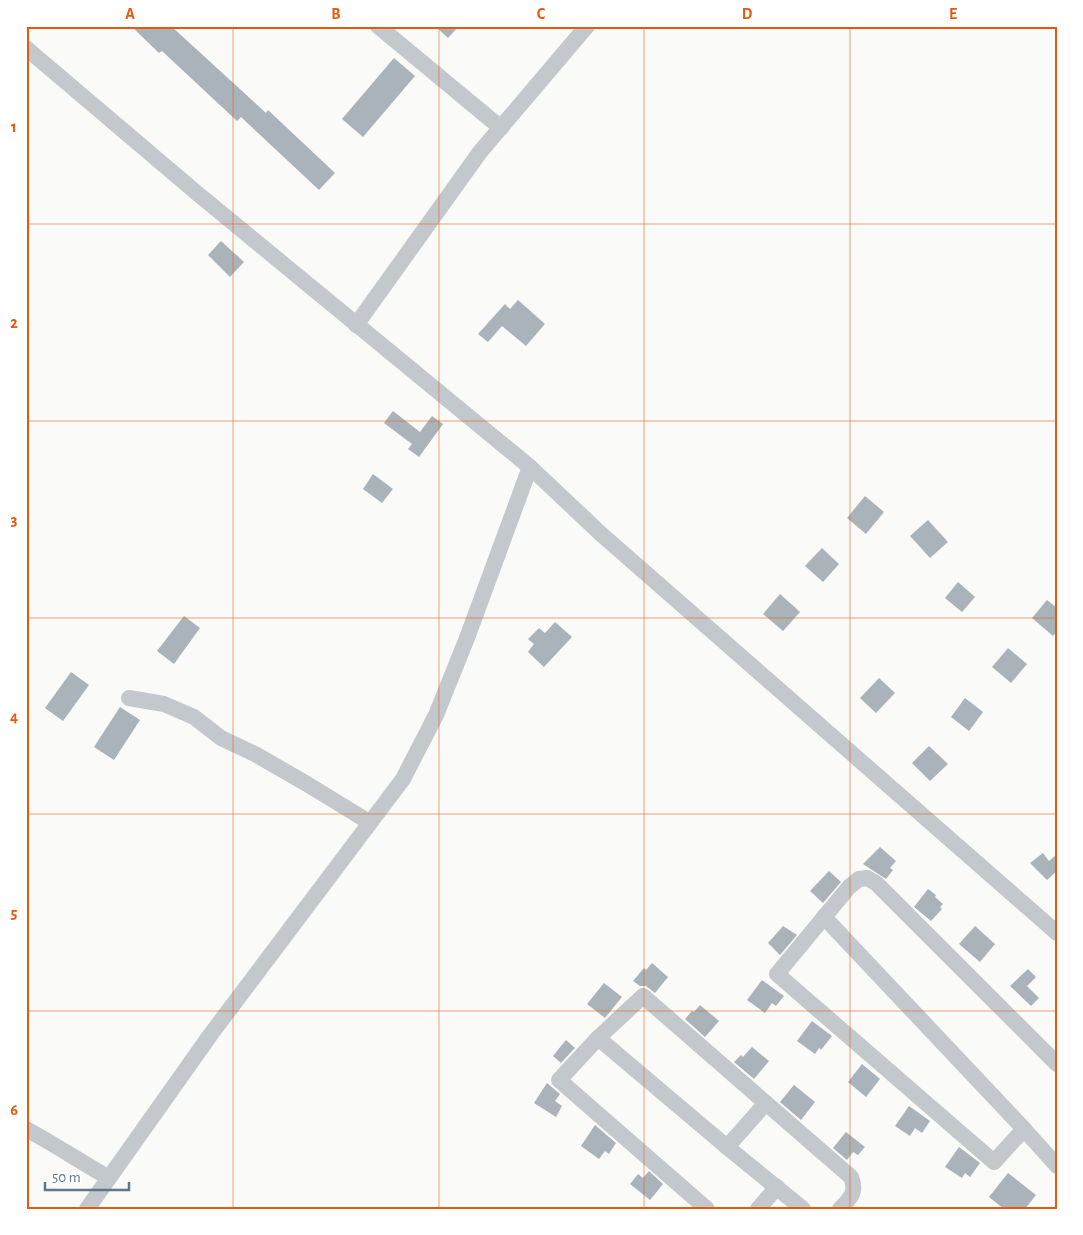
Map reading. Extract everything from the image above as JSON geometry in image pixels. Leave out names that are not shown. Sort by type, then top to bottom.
[{"type":"street","points":[[378,26],[501,128]]},
{"type":"street","points":[[356,325],[480,152],[587,26]]},
{"type":"street","points":[[26,48],[198,194],[530,466],[601,534],[1057,933]]},
{"type":"street","points":[[86,1209],[211,1034],[403,779],[436,715],[467,638],[530,466]]},
{"type":"street","points":[[129,698],[164,704],[194,717],[221,738],[289,774],[369,822]]},
{"type":"street","points":[[1024,1129],[994,1162],[777,974],[849,887],[858,879],[867,878],[876,883],[1057,1064]]},
{"type":"street","points":[[824,917],[1057,1166]]},
{"type":"street","points":[[707,1209],[559,1080],[598,1038],[642,996],[850,1177],[854,1186],[853,1194],[840,1209]]},
{"type":"street","points":[[598,1038],[803,1209]]},
{"type":"street","points":[[727,1147],[765,1104]]},
{"type":"street","points":[[26,1129],[109,1178]]},
{"type":"street","points":[[758,1209],[777,1187]]},
{"type":"building","points":[[131,26],[171,26],[266,113],[268,110],[335,173],[319,190],[241,117],[237,121],[162,51],[159,53]]},
{"type":"building","points":[[435,26],[459,26],[448,38]]},
{"type":"building","points":[[394,58],[415,76],[363,137],[342,119]]},
{"type":"building","points":[[221,241],[244,262],[230,277],[208,255]]},
{"type":"building","points":[[518,300],[545,324],[526,346],[502,326],[488,342],[478,334],[505,304],[510,309]]},
{"type":"building","points":[[393,411],[420,432],[432,416],[443,424],[419,457],[408,449],[412,444],[384,423]]},
{"type":"building","points":[[373,474],[393,489],[382,503],[363,489]]},
{"type":"building","points":[[865,496],[884,512],[866,534],[847,518]]},
{"type":"building","points":[[928,520],[948,542],[930,558],[910,536]]},
{"type":"building","points":[[822,548],[839,564],[823,582],[805,566]]},
{"type":"building","points":[[958,582],[975,597],[962,612],[945,598]]},
{"type":"building","points":[[780,594],[800,612],[783,631],[763,614]]},
{"type":"building","points":[[1047,600],[1057,608],[1057,631],[1053,636],[1032,618]]},
{"type":"building","points":[[184,616],[200,628],[174,664],[157,651]]},
{"type":"building","points":[[555,622],[572,637],[544,667],[528,652],[534,644],[528,639],[539,628],[545,633]]},
{"type":"building","points":[[1008,648],[1027,664],[1011,683],[992,667]]},
{"type":"building","points":[[71,672],[89,685],[63,721],[45,708]]},
{"type":"building","points":[[879,678],[895,693],[876,713],[860,698]]},
{"type":"building","points":[[965,698],[983,712],[969,731],[951,717]]},
{"type":"building","points":[[120,707],[140,720],[114,760],[94,747]]},
{"type":"building","points":[[929,746],[948,764],[930,781],[912,763]]},
{"type":"building","points":[[880,847],[896,861],[890,868],[893,870],[886,879],[863,864]]},
{"type":"building","points":[[1043,853],[1049,861],[1057,854],[1057,871],[1047,880],[1030,863]]},
{"type":"building","points":[[829,871],[841,882],[823,903],[810,891]]},
{"type":"building","points":[[928,889],[943,904],[940,907],[942,909],[931,921],[914,907]]},
{"type":"building","points":[[783,926],[797,935],[780,955],[768,943]]},
{"type":"building","points":[[975,926],[995,944],[980,962],[959,944]]},
{"type":"building","points":[[652,963],[668,977],[655,993],[646,986],[640,986],[633,981],[644,968],[646,970]]},
{"type":"building","points":[[1028,969],[1036,977],[1027,986],[1039,998],[1031,1006],[1010,986]]},
{"type":"building","points":[[762,980],[784,996],[776,1006],[772,1003],[765,1013],[747,1000]]},
{"type":"building","points":[[604,983],[622,997],[605,1018],[587,1004]]},
{"type":"building","points":[[700,1005],[719,1021],[705,1037],[685,1019]]},
{"type":"building","points":[[812,1021],[832,1036],[821,1050],[819,1048],[815,1054],[797,1041]]},
{"type":"building","points":[[566,1040],[575,1048],[561,1063],[553,1056]]},
{"type":"building","points":[[752,1047],[769,1061],[754,1079],[734,1062],[741,1055],[743,1057]]},
{"type":"building","points":[[862,1064],[880,1079],[866,1097],[848,1082]]},
{"type":"building","points":[[547,1083],[560,1094],[555,1101],[562,1106],[556,1117],[534,1103]]},
{"type":"building","points":[[794,1085],[815,1102],[801,1120],[780,1102]]},
{"type":"building","points":[[909,1106],[930,1121],[922,1133],[915,1128],[910,1136],[895,1126]]},
{"type":"building","points":[[595,1125],[616,1143],[609,1154],[605,1151],[599,1159],[581,1146]]},
{"type":"building","points":[[846,1132],[865,1147],[858,1155],[853,1152],[847,1160],[833,1148]]},
{"type":"building","points":[[959,1147],[980,1163],[970,1177],[965,1173],[962,1178],[945,1167]]},
{"type":"building","points":[[649,1171],[663,1184],[650,1200],[630,1184],[638,1174],[643,1178]]},
{"type":"building","points":[[1008,1173],[1036,1195],[1025,1209],[1004,1209],[989,1197]]}]
